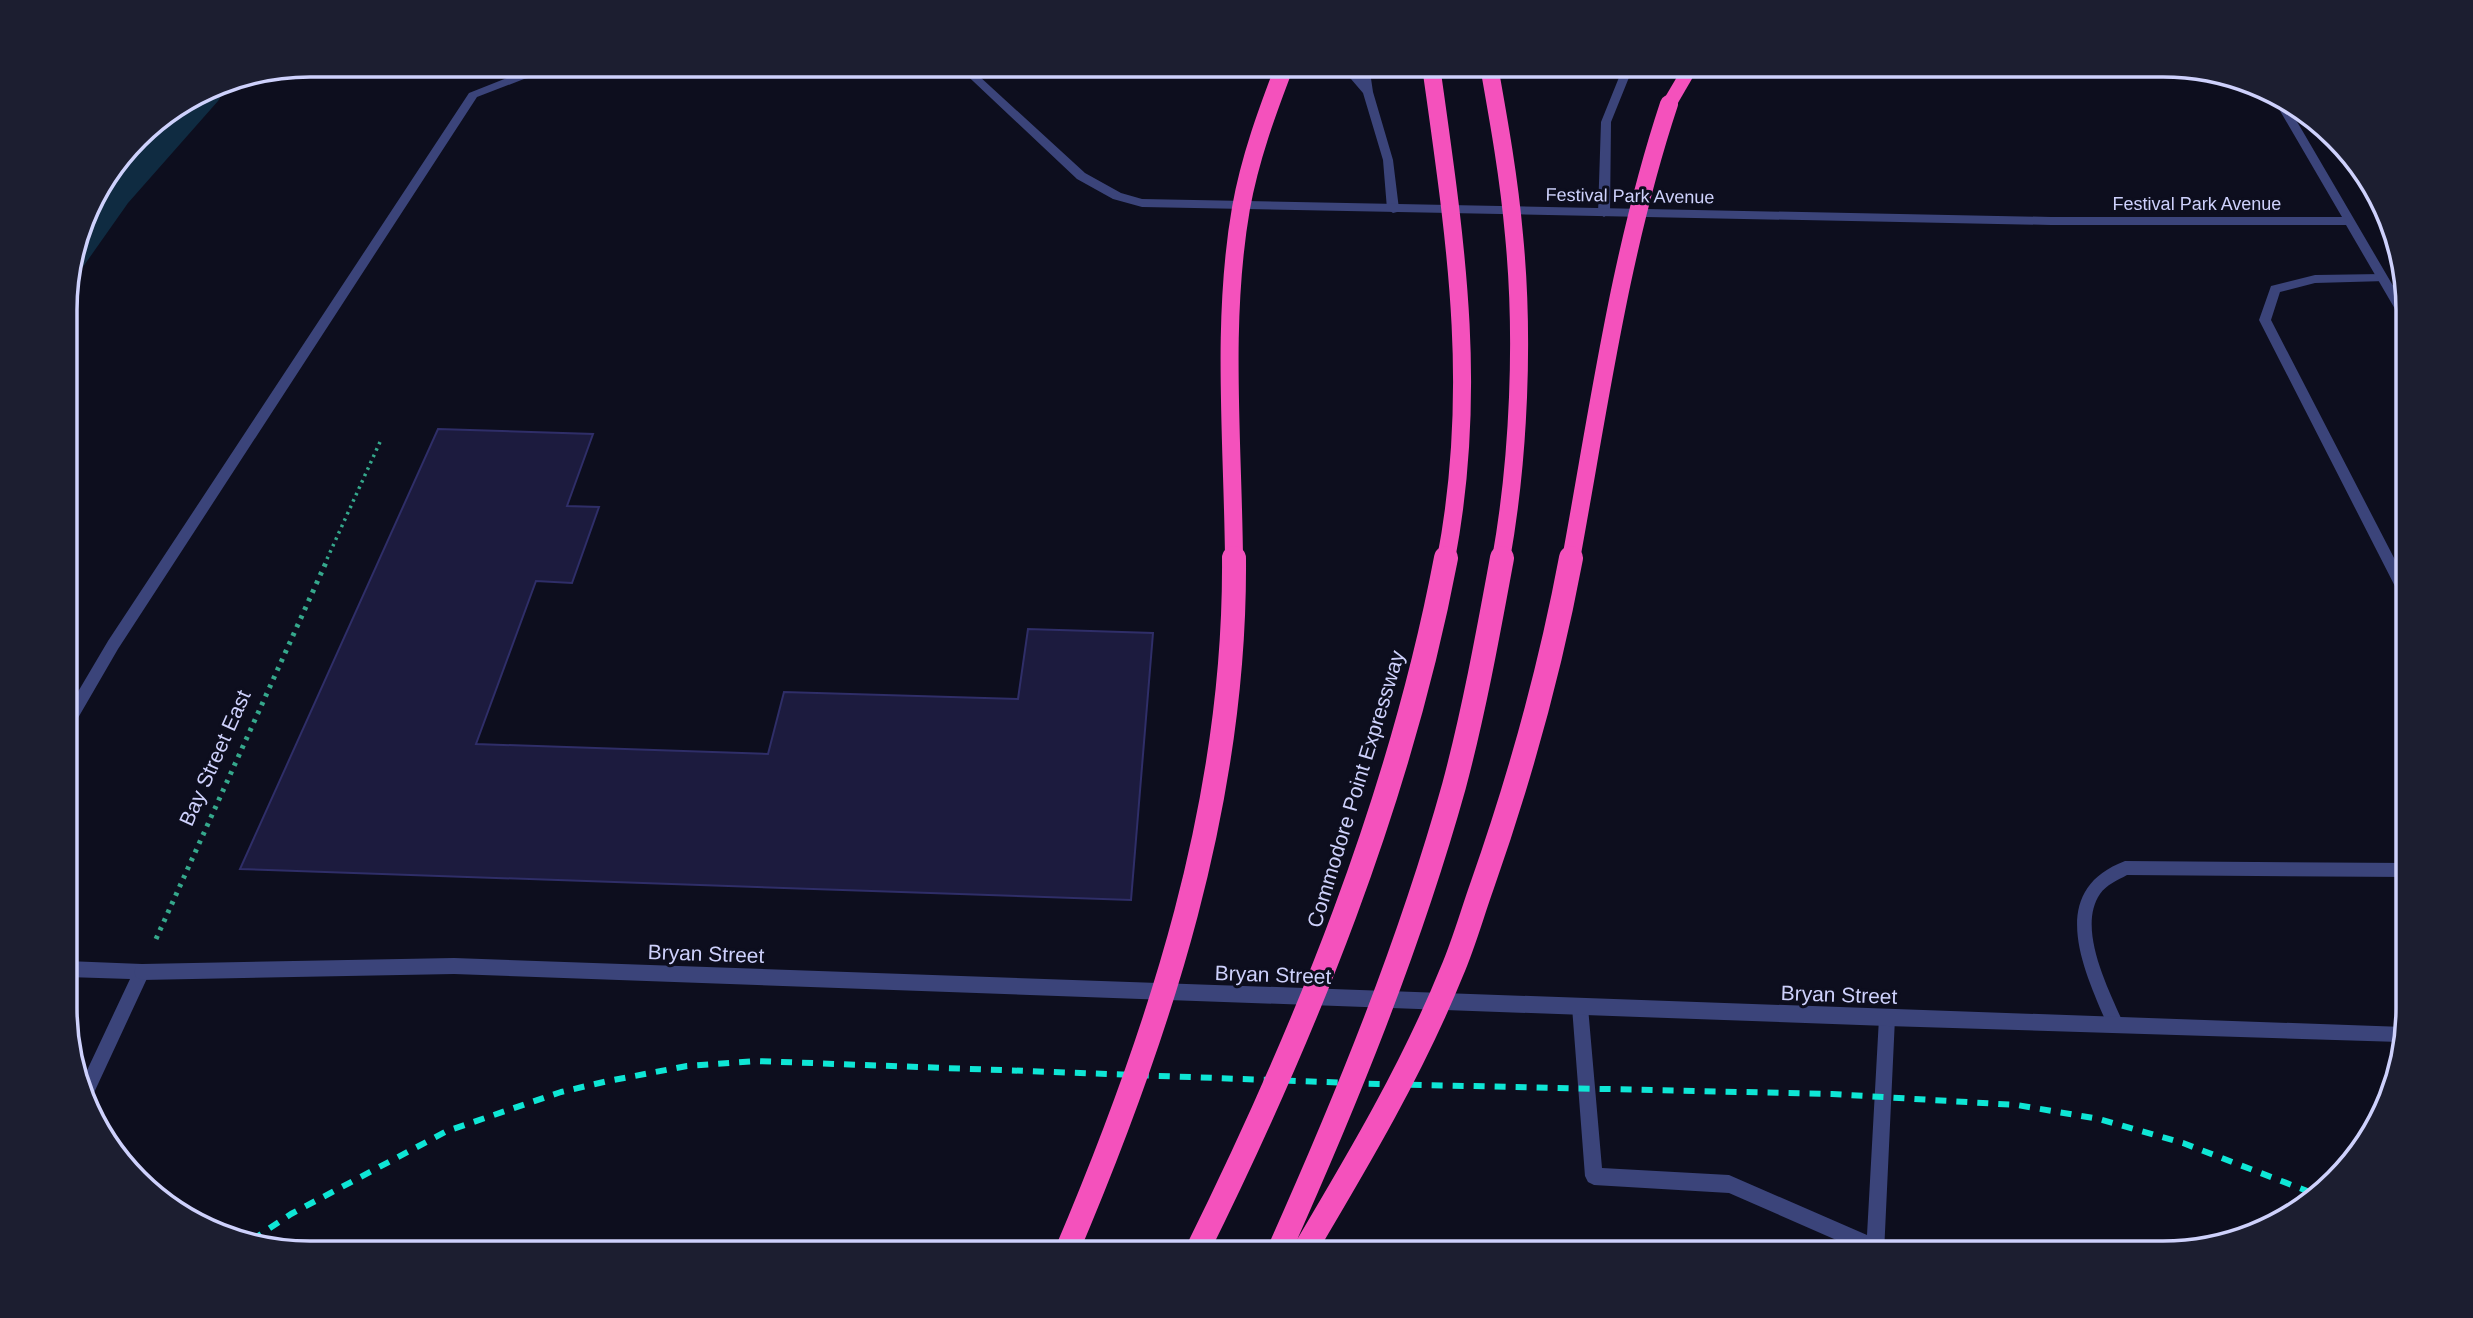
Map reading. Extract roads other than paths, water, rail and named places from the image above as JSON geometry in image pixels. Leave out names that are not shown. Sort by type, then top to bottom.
[{"type":"highway","points":[[1071,1241],[1124,1114],[1160,1007],[1187,914],[1214,794],[1227,699],[1235,586],[1230,336],[1234,246],[1255,140],[1280,77]]},
{"type":"highway","name":"Commodore Point Expressway","points":[[1202,1241],[1284,1066],[1337,934],[1395,763],[1437,601],[1460,461],[1464,353],[1457,270],[1433,77]]},
{"type":"highway","points":[[1284,1241],[1354,1080],[1420,896],[1466,732],[1497,586],[1513,458],[1519,331],[1512,213],[1491,77]]},
{"type":"highway","points":[[1310,1241],[1365,1148],[1426,1031],[1454,970],[1512,801],[1555,649],[1627,253],[1647,171],[1669,104],[1681,77]]},
{"type":"highway","points":[[1669,104],[1685,77]]},
{"type":"street","points":[[77,707],[120,634],[473,94],[518,77]]},
{"type":"street","name":"Festival Park Avenue","points":[[974,77],[1081,176],[1117,197],[1168,205],[2051,221],[2349,221]]},
{"type":"street","points":[[1355,77],[1368,92]]},
{"type":"street","points":[[1366,77],[1388,160],[1393,209]]},
{"type":"street","points":[[1604,213],[1606,122],[1624,77]]},
{"type":"street","points":[[2286,112],[2395,300]]},
{"type":"street","points":[[2382,278],[2315,279],[2276,289],[2265,320],[2396,575]]},
{"type":"street","points":[[2116,1026],[2085,943],[2084,913],[2095,888],[2125,867],[2396,870]]},
{"type":"street","name":"Bryan Street","points":[[77,969],[142,972],[454,966],[2394,1034]]},
{"type":"street","points":[[90,1082],[142,972]]},
{"type":"street","points":[[1580,1007],[1594,1176],[1729,1184],[1854,1241]]},
{"type":"street","points":[[1875,1241],[1887,1018]]},
{"type":"water","points":[[222,95],[218,101],[128,203],[80,271],[101,207],[125,168],[156,135],[180,116]]},
{"type":"railway","points":[[260,1235],[291,1214],[447,1131],[561,1092],[608,1081],[687,1066],[756,1061],[1378,1084],[1832,1094],[2017,1105],[2099,1119],[2183,1143],[2307,1191]]}]
